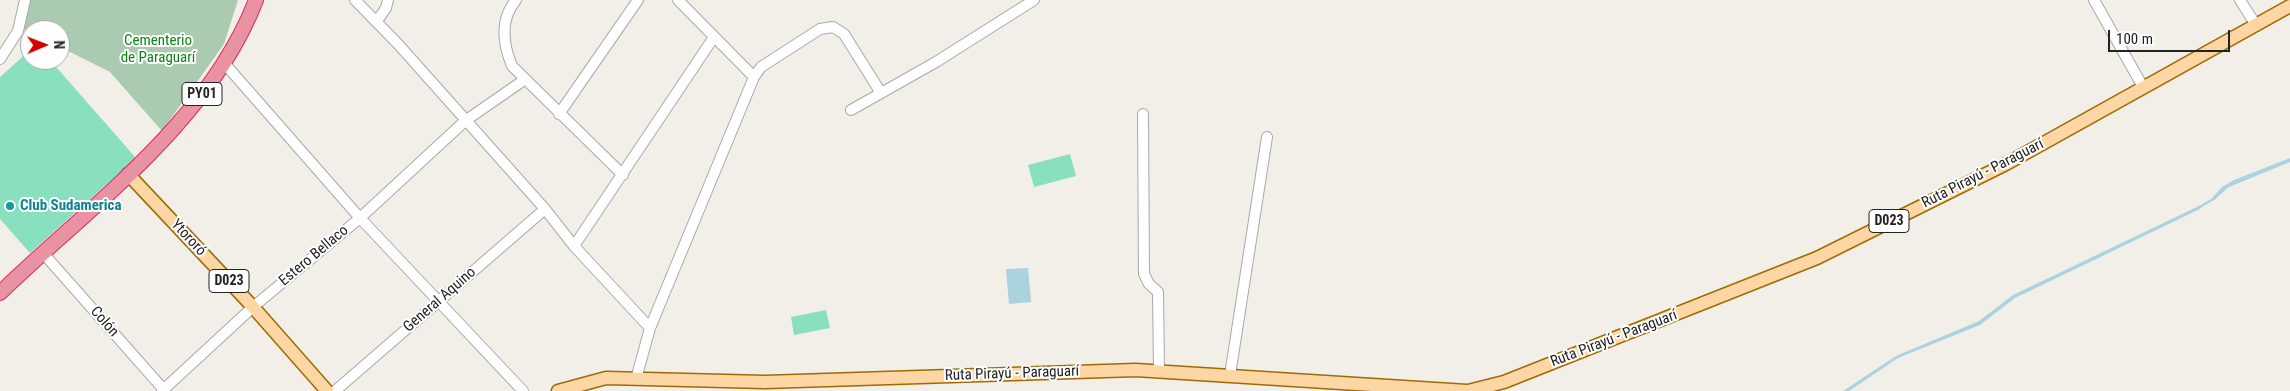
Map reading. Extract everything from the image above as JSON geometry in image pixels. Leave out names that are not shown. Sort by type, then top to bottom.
[{"type":"highway","name":"PY01","points":[[0,293],[128,174],[178,122],[225,64],[236,46],[256,0]]},
{"type":"main road","name":"Ruta Pirayú - Paraguarí","points":[[558,391],[606,378],[765,382],[1056,372],[1159,371],[1230,375],[1378,388],[1468,391],[1504,382],[1817,258],[2006,164],[2290,6]]},
{"type":"main road","name":"Ytororó","points":[[128,174],[253,307],[326,391]]},
{"type":"street","points":[[0,59],[18,31],[25,0]]},
{"type":"street","points":[[355,0],[546,209],[574,246],[650,328]]},
{"type":"street","points":[[376,21],[386,8],[388,0]]},
{"type":"street","points":[[516,0],[505,23],[504,47],[512,66],[524,80],[623,175]]},
{"type":"street","points":[[559,114],[638,0]]},
{"type":"street","points":[[678,0],[754,77]]},
{"type":"street","points":[[851,110],[936,62],[1034,0]]},
{"type":"street","points":[[2094,0],[2143,87]]},
{"type":"street","points":[[2240,0],[2256,25]]},
{"type":"street","points":[[636,379],[650,328],[754,77],[761,67],[820,28],[833,27],[844,34],[881,93]]},
{"type":"street","points":[[574,246],[714,36]]},
{"type":"street","points":[[225,64],[360,218],[523,391]]},
{"type":"street","name":"Estero Bellaco","points":[[164,391],[253,307],[360,218],[465,120],[524,80]]},
{"type":"street","points":[[1144,114],[1144,274],[1149,284],[1158,292],[1159,371]]},
{"type":"street","points":[[1230,375],[1267,137]]},
{"type":"street","name":"General Aquino","points":[[335,391],[546,209]]},
{"type":"street","name":"Colón","points":[[43,253],[164,391]]},
{"type":"green space","name":"Cementerio de Paraguarí","points":[[28,0],[238,0],[224,44],[162,131],[110,72],[70,52],[70,20],[23,20]]},
{"type":"green space","points":[[20,59],[20,70],[59,70],[136,158],[30,253],[0,219],[0,77]]},
{"type":"green space","points":[[1070,154],[1076,176],[1034,187],[1028,165]]},
{"type":"green space","points":[[826,310],[830,328],[794,335],[791,317]]},
{"type":"water","points":[[2290,158],[2290,162],[2229,187],[2213,201],[2213,197],[2222,187],[2234,180]]},
{"type":"water","points":[[2201,205],[2200,209],[2015,298],[1980,325],[1898,358],[1849,391],[1843,391],[1896,356],[1979,321],[2013,295]]},
{"type":"water","points":[[1028,268],[1031,302],[1009,304],[1006,269]]},
{"type":"waterway","points":[[2198,208],[2215,198]]},
{"type":"place","name":"Club Sudamerica","points":[[10,206]]}]
